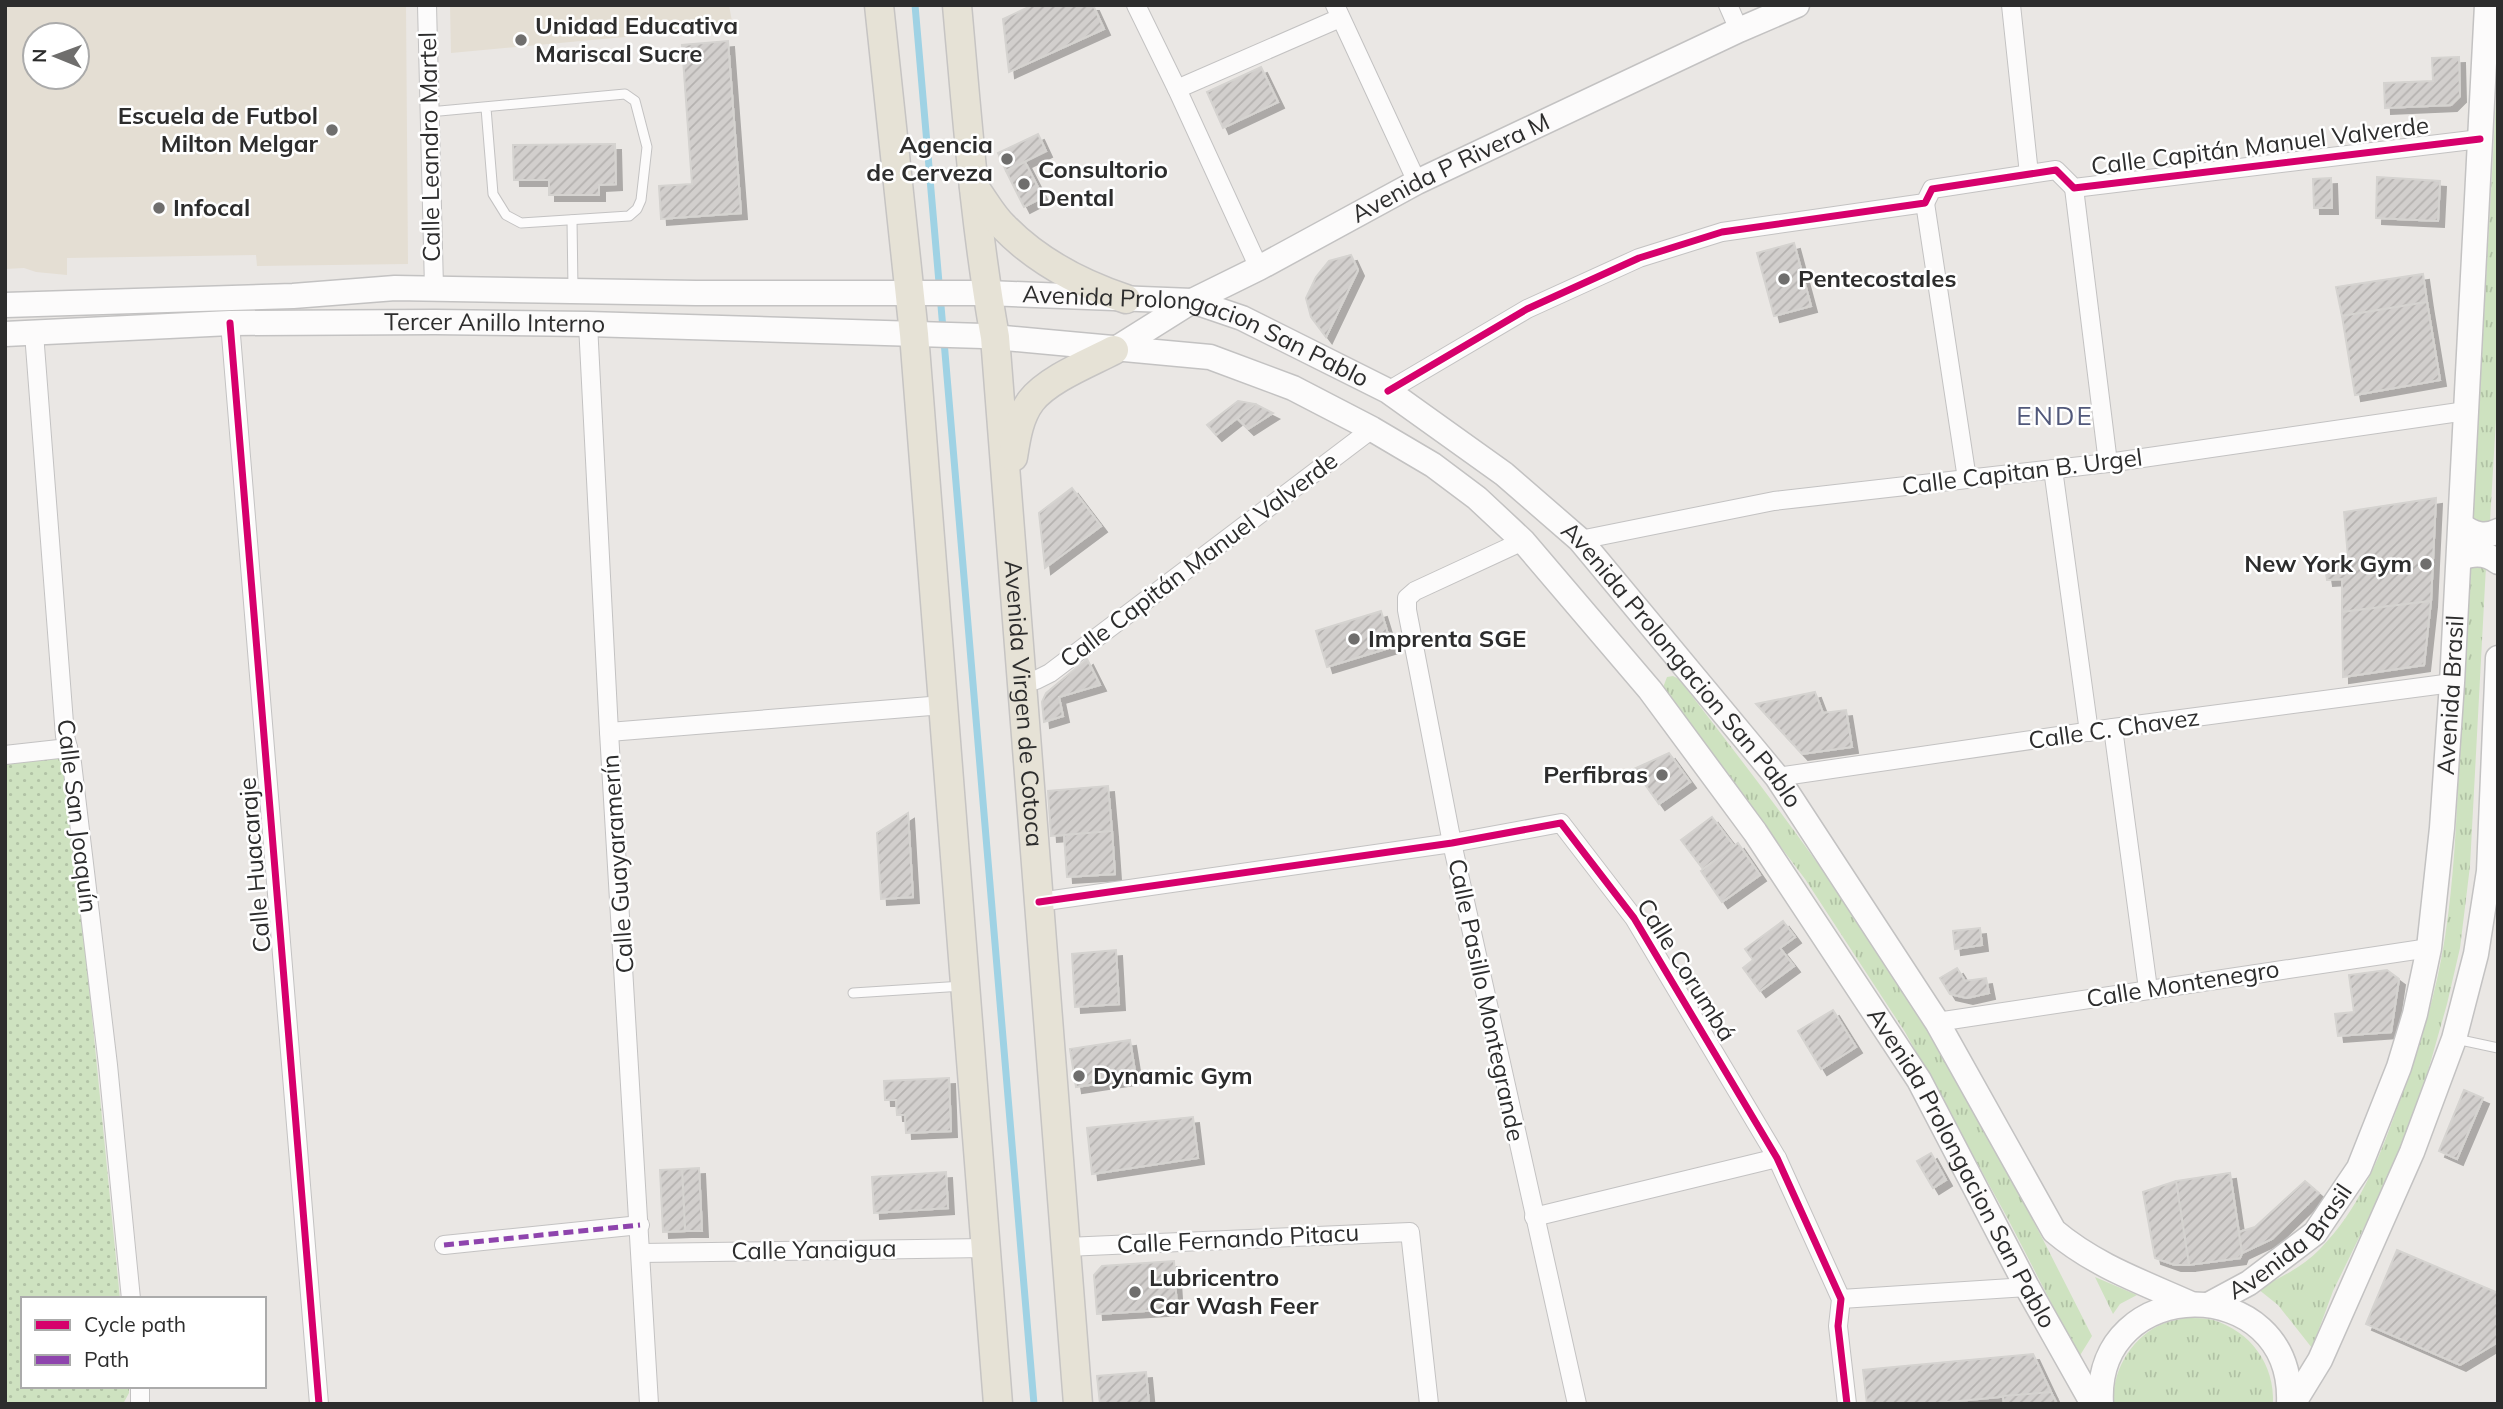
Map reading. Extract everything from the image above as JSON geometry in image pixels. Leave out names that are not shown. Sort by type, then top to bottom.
[{"type":"main road","points":[[879,5],[918,334],[943,705],[998,1404]]},
{"type":"main road","name":"Avenida Virgen de Cotoca","points":[[957,5],[983,293],[1007,491],[1078,1404]]},
{"type":"main road","name":"Avenida P Rivera M","points":[[1114,350],[1192,301],[1259,268],[1417,182],[1797,5]]},
{"type":"main road","name":"Avenida Brasil","points":[[2101,1404],[2106,1366],[2122,1338],[2147,1316],[2168,1307],[2200,1304],[2249,1283],[2315,1233],[2360,1168],[2399,1068],[2415,1014],[2429,948],[2442,828],[2461,525],[2487,5]]},
{"type":"main road","points":[[973,185],[1003,226],[1040,258],[1090,287],[1126,299]]},
{"type":"main road","points":[[230,323],[243,317],[294,308],[416,305],[426,303],[434,288]]},
{"type":"main road","name":"Tercer Anillo Interno","points":[[5,306],[434,288],[983,293]]},
{"type":"main road","points":[[588,324],[591,312],[600,306],[729,308],[748,305],[778,293]]},
{"type":"main road","name":"Avenida Prolongacion San Pablo","points":[[983,293],[1192,301],[1242,318],[1388,391],[1504,474],[1580,540],[1777,777],[1937,1023],[2054,1231],[2075,1248],[2105,1266],[2200,1304],[2242,1315],[2267,1337],[2284,1366],[2291,1404]]},
{"type":"main road","points":[[5,321],[30,326],[34,333],[43,322],[50,320],[206,313],[293,296]]},
{"type":"main road","name":"Tercer Anillo Interno","points":[[5,334],[230,323],[588,324],[989,337]]},
{"type":"main road","name":"Avenida Prolongacion San Pablo","points":[[989,337],[1210,358],[1293,388],[1372,429],[1433,465],[1478,498],[1523,541],[1650,690],[1755,831],[1919,1080],[2027,1287],[2093,1404]]},
{"type":"main road","points":[[1007,491],[1018,427],[1031,401],[1050,384],[1114,350]]},
{"type":"main road","points":[[2461,525],[2480,535],[2498,531]]},
{"type":"main road","points":[[2459,559],[2469,554],[2483,554],[2498,562]]},
{"type":"main road","points":[[1624,660],[1636,660],[1647,654],[1654,645],[1656,634]]},
{"type":"main road","name":"Avenida Brasil","points":[[2291,1404],[2320,1360],[2412,1152],[2454,1039],[2476,954],[2493,871],[2498,658]]},
{"type":"main road","points":[[1650,690],[1653,679],[1661,670],[1682,664]]},
{"type":"street","name":"Calle Leandro Martel","points":[[427,5],[434,288]]},
{"type":"street","points":[[1136,5],[1259,268]]},
{"type":"street","points":[[1728,5],[1739,30]]},
{"type":"street","points":[[2011,5],[2029,174]]},
{"type":"street","points":[[1177,89],[1338,12],[1417,182]]},
{"type":"street","name":"Calle Capitán Manuel Valverde","points":[[1388,391],[1527,309],[1639,258],[1722,232],[1925,203],[1932,189],[2056,170],[2074,188],[2480,139]]},
{"type":"street","points":[[2074,188],[2108,463]]},
{"type":"street","points":[[1925,203],[1967,479]]},
{"type":"street","name":"Calle Huacaraje","points":[[230,323],[319,1404]]},
{"type":"street","name":"Calle Guayaramerín","points":[[588,324],[649,1404]]},
{"type":"street","name":"Calle San Joaquín","points":[[34,333],[63,708],[108,1065],[131,1297]]},
{"type":"street","name":"Calle Capitan B. Urgel","points":[[1580,540],[1774,501],[2108,463],[2466,411]]},
{"type":"street","name":"Calle Capitán Manuel Valverde","points":[[1023,682],[1036,680],[1050,673],[1372,429]]},
{"type":"street","points":[[2053,468],[2088,732]]},
{"type":"street","name":"Calle Pasillo Montegrande","points":[[1523,541],[1415,591],[1408,598],[1407,610],[1452,843],[1577,1404]]},
{"type":"street","name":"Calle C. Chavez","points":[[1777,777],[2113,728],[2452,683]]},
{"type":"street","points":[[609,732],[943,705]]},
{"type":"street","points":[[2113,728],[2148,989]]},
{"type":"street","points":[[5,755],[68,748]]},
{"type":"street","name":"Calle Corumbá","points":[[1039,902],[1452,843],[1561,823],[1634,918],[1777,1158],[1841,1299],[1838,1326],[1847,1404]]},
{"type":"street","name":"Calle Montenegro","points":[[1937,1023],[2429,948]]},
{"type":"street","points":[[1534,1217],[1777,1158]]},
{"type":"street","points":[[444,1245],[640,1225]]},
{"type":"street","name":"Calle Fernando Pitacu","points":[[1066,1247],[1410,1232],[1429,1404]]},
{"type":"street","name":"Calle Yanaigua","points":[[641,1253],[986,1248]]},
{"type":"street","points":[[1841,1299],[2027,1287]]},
{"type":"lane","points":[[429,113],[486,107],[625,94],[635,101],[647,147],[641,200],[636,209],[629,216],[521,223],[506,215],[493,194],[486,107]]},
{"type":"lane","points":[[572,220],[573,290]]},
{"type":"lane","points":[[853,993],[965,986]]},
{"type":"lane","points":[[2454,1039],[2498,1048]]},
{"type":"shaded area","name":"Infocal","points":[[5,5],[406,5],[408,264],[257,266],[256,255],[67,258],[67,275],[24,268],[5,269]]},
{"type":"shaded area","name":"Unidad Educativa Mariscal Sucre","points":[[450,5],[729,5],[733,27],[451,53]]},
{"type":"green space","points":[[2498,65],[2498,385],[2490,521],[2482,525],[2475,521],[2473,515]]},
{"type":"green space","points":[[2470,566],[2486,566],[2470,866],[2460,948],[2417,1110],[2392,1170],[2333,1291],[2312,1348],[2278,1305],[2258,1289],[2290,1272],[2313,1255],[2333,1234],[2356,1202],[2382,1149],[2425,1026],[2441,959],[2451,889]]},
{"type":"green space","points":[[1667,677],[1679,679],[1814,858],[1908,996],[1937,1044],[1997,1152],[2092,1336],[2079,1357],[2008,1219],[1905,1032],[1805,879],[1662,690]]},
{"type":"green space","points":[[60,757],[67,764],[120,1297],[21,1297],[21,1388],[129,1388],[123,1404],[5,1404],[5,764]]},
{"type":"green space","points":[[2095,1277],[2137,1295],[2120,1304],[2113,1314]]},
{"type":"green space","points":[[2185,1318],[2213,1320],[2238,1332],[2249,1341],[2258,1351],[2270,1376],[2273,1404],[2114,1404],[2119,1369],[2131,1349],[2158,1326]]},
{"type":"building","points":[[1033,5],[1093,5],[1104,29],[1009,72],[1003,19]]},
{"type":"building","points":[[728,41],[741,213],[661,219],[659,186],[692,184],[682,45]]},
{"type":"building","points":[[2459,57],[2460,96],[2451,105],[2385,108],[2384,83],[2433,81],[2432,58]]},
{"type":"building","points":[[1261,67],[1278,102],[1223,128],[1207,92]]},
{"type":"building","points":[[1038,134],[1046,151],[1006,171],[998,153]]},
{"type":"building","points":[[615,144],[616,184],[599,185],[599,195],[549,195],[549,180],[514,180],[513,145]]},
{"type":"building","name":"Consultorio Dental","points":[[1025,162],[1043,197],[1024,207],[1006,171]]},
{"type":"building","points":[[2377,177],[2440,181],[2438,221],[2376,218]]},
{"type":"building","points":[[2331,178],[2332,208],[2314,208],[2313,179]]},
{"type":"building","name":"Pentecostales","points":[[1794,243],[1811,306],[1774,316],[1757,253]]},
{"type":"building","points":[[1351,255],[1358,270],[1326,337],[1311,317],[1306,298],[1316,277],[1329,261]]},
{"type":"building","points":[[2423,274],[2427,302],[2342,316],[2336,287]]},
{"type":"building","points":[[2427,302],[2440,380],[2355,395],[2342,316]]},
{"type":"building","points":[[1238,401],[1255,404],[1216,435],[1207,425]]},
{"type":"building","points":[[1255,404],[1273,413],[1248,429],[1237,418]]},
{"type":"building","points":[[1072,488],[1101,526],[1045,568],[1039,513]]},
{"type":"building","points":[[2436,498],[2431,601],[2342,612],[2342,579],[2327,580],[2324,560],[2348,557],[2344,512]]},
{"type":"building","points":[[2431,601],[2424,665],[2343,677],[2342,612]]},
{"type":"building","name":"Imprenta SGE","points":[[1381,611],[1392,647],[1327,667],[1316,631]]},
{"type":"building","points":[[1087,659],[1100,685],[1059,697],[1063,716],[1044,722],[1042,702],[1046,693]]},
{"type":"building","points":[[1815,692],[1823,713],[1846,710],[1852,747],[1802,754],[1756,704]]},
{"type":"building","name":"Perfibras","points":[[1669,753],[1690,782],[1659,804],[1634,769]]},
{"type":"building","points":[[1108,786],[1112,831],[1051,836],[1048,791]]},
{"type":"building","points":[[908,813],[913,897],[881,899],[877,833]]},
{"type":"building","points":[[1712,817],[1734,846],[1703,869],[1681,840]]},
{"type":"building","points":[[1112,831],[1115,874],[1067,877],[1064,835]]},
{"type":"building","points":[[1738,843],[1760,875],[1722,902],[1701,871]]},
{"type":"building","points":[[1783,921],[1795,937],[1780,948],[1794,966],[1760,991],[1743,968],[1753,960],[1745,949]]},
{"type":"building","points":[[1980,928],[1982,945],[1955,949],[1953,931]]},
{"type":"building","points":[[1116,950],[1119,1004],[1075,1007],[1072,954]]},
{"type":"building","points":[[1957,968],[1965,981],[1986,978],[1989,993],[1967,998],[1950,994],[1940,978]]},
{"type":"building","points":[[2387,970],[2399,979],[2391,1032],[2338,1036],[2335,1014],[2354,1012],[2349,975]]},
{"type":"building","points":[[1833,1010],[1856,1047],[1821,1069],[1798,1031]]},
{"type":"building","points":[[1130,1040],[1136,1078],[1076,1087],[1070,1049]]},
{"type":"building","points":[[949,1078],[951,1131],[906,1133],[905,1115],[897,1115],[896,1100],[885,1100],[884,1081]]},
{"type":"building","points":[[2464,1090],[2483,1098],[2457,1159],[2439,1151]]},
{"type":"building","points":[[1193,1117],[1198,1158],[1092,1174],[1087,1128]]},
{"type":"building","points":[[1931,1153],[1946,1180],[1933,1188],[1917,1161]]},
{"type":"building","points":[[699,1168],[702,1231],[685,1231],[682,1169]]},
{"type":"building","points":[[682,1169],[685,1231],[663,1232],[660,1170]]},
{"type":"building","points":[[946,1172],[948,1208],[874,1213],[872,1177]]},
{"type":"building","points":[[2230,1173],[2242,1253],[2240,1258],[2189,1265],[2176,1181]]},
{"type":"building","points":[[2176,1181],[2189,1265],[2175,1265],[2155,1258],[2143,1192]]},
{"type":"building","points":[[2305,1181],[2319,1193],[2272,1239],[2242,1253],[2239,1232],[2255,1227]]},
{"type":"building","points":[[2397,1250],[2498,1293],[2498,1342],[2460,1365],[2366,1324]]},
{"type":"building","name":"Lubricentro Car Wash Feer","points":[[1174,1261],[1177,1309],[1097,1314],[1094,1275],[1102,1266]]},
{"type":"building","points":[[2033,1354],[2051,1392],[1926,1404],[1867,1404],[1863,1370]]},
{"type":"building","points":[[1146,1372],[1149,1404],[1100,1404],[1097,1376]]},
{"type":"building","points":[[2051,1392],[2057,1404],[2004,1404],[2003,1396]]},
{"type":"waterway","points":[[915,5],[943,329]]},
{"type":"waterway","points":[[944,341],[1034,1404]]},
{"type":"marked path","points":[[444,1245],[640,1225]]},
{"type":"cycle path","points":[[1388,391],[1527,309],[1639,258],[1722,232],[1925,203],[1932,189],[2056,170],[2074,188],[2480,139]]},
{"type":"cycle path","points":[[230,323],[319,1404]]},
{"type":"cycle path","points":[[1039,902],[1452,843],[1561,823],[1634,918],[1777,1158],[1841,1299],[1838,1326],[1847,1404]]},
{"type":"place","name":"Unidad Educativa Mariscal Sucre","points":[[521,40]]},
{"type":"place","name":"Escuela de Futbol Milton Melgar","points":[[332,130]]},
{"type":"place","name":"Agencia de Cerveza","points":[[1007,159]]},
{"type":"place","name":"Consultorio Dental","points":[[1024,184]]},
{"type":"place","name":"Infocal","points":[[159,208]]},
{"type":"place","name":"Pentecostales","points":[[1784,279]]},
{"type":"place","name":"New York Gym","points":[[2426,564]]},
{"type":"place","name":"Imprenta SGE","points":[[1354,639]]},
{"type":"place","name":"Perfibras","points":[[1662,775]]},
{"type":"place","name":"Dynamic Gym","points":[[1079,1076]]},
{"type":"place","name":"Lubricentro Car Wash Feer","points":[[1135,1292]]},
{"type":"district","name":"ENDE","points":[[2055,416]]}]
